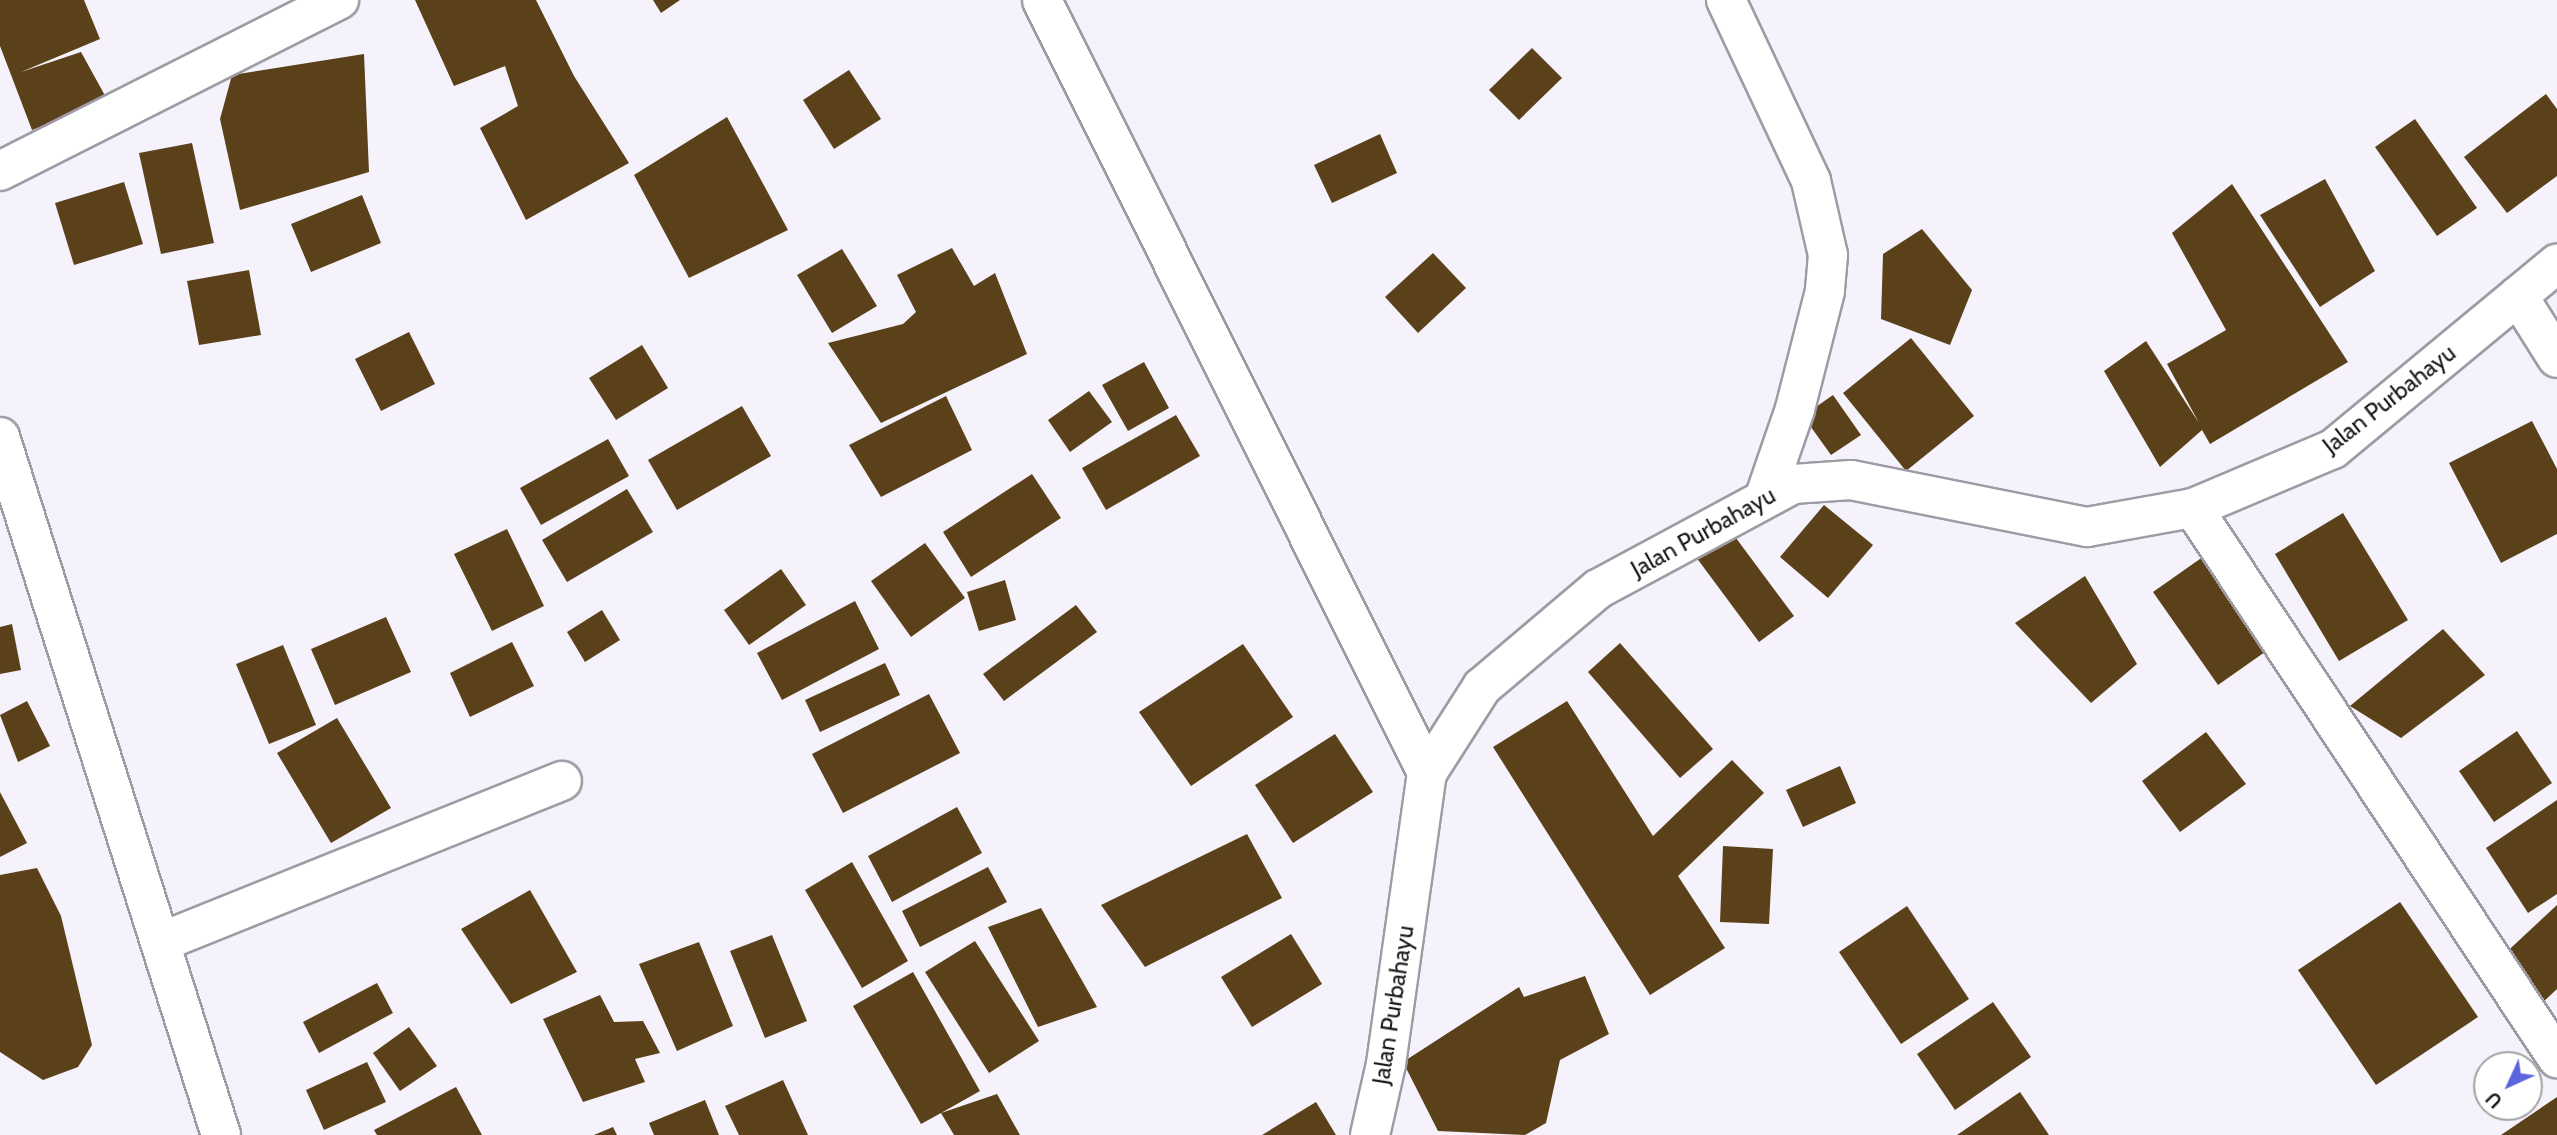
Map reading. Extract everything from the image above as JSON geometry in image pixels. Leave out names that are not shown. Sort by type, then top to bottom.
[{"type":"street","points":[[0,172],[339,0]]},
{"type":"street","points":[[1042,0],[1427,773]]},
{"type":"street","points":[[1726,0],[1811,181],[1828,255],[1808,357],[1765,496]]},
{"type":"street","name":"Jalan Purbahayu","points":[[1370,1135],[1427,773],[1482,687],[1598,589],[1765,496],[1793,484],[1851,480],[1936,502],[2087,527],[2193,508],[2333,449],[2557,264]]},
{"type":"street","points":[[2518,296],[2557,358]]},
{"type":"street","points":[[0,437],[221,1135]]},
{"type":"street","points":[[2193,508],[2557,1058]]},
{"type":"street","points":[[161,942],[562,781]]},
{"type":"building","points":[[0,0],[84,0],[100,39],[21,72],[81,52],[108,101],[32,130],[0,46]]},
{"type":"building","points":[[415,0],[536,0],[574,76],[629,163],[526,220],[480,128],[518,106],[505,66],[454,86]]},
{"type":"building","points":[[653,0],[680,0],[661,13]]},
{"type":"building","points":[[1532,48],[1562,78],[1519,120],[1489,90]]},
{"type":"building","points":[[364,54],[369,172],[240,210],[220,119],[232,75]]},
{"type":"building","points":[[849,70],[881,119],[834,149],[803,100]]},
{"type":"building","points":[[2546,94],[2557,109],[2557,176],[2507,213],[2464,157]]},
{"type":"building","points":[[727,117],[788,230],[689,278],[634,175]]},
{"type":"building","points":[[2415,119],[2477,208],[2437,236],[2375,147]]},
{"type":"building","points":[[1380,134],[1397,173],[1332,203],[1314,165]]},
{"type":"building","points":[[192,143],[214,243],[161,254],[139,153]]},
{"type":"building","points":[[2325,179],[2375,271],[2320,307],[2260,215]]},
{"type":"building","points":[[124,182],[143,244],[74,265],[55,203]]},
{"type":"building","points":[[2232,184],[2348,362],[2210,444],[2202,430],[2160,467],[2104,371],[2146,341],[2199,423],[2167,364],[2226,330],[2172,233]]},
{"type":"building","points":[[362,195],[381,243],[311,272],[291,224]]},
{"type":"building","points":[[1922,229],[1972,290],[1950,345],[1881,319],[1883,254]]},
{"type":"building","points":[[952,248],[974,286],[995,273],[1027,354],[881,423],[828,343],[903,324],[916,312],[897,275]]},
{"type":"building","points":[[842,249],[877,306],[832,333],[797,275]]},
{"type":"building","points":[[1433,253],[1466,288],[1418,333],[1385,297]]},
{"type":"building","points":[[249,270],[261,335],[199,345],[187,281]]},
{"type":"building","points":[[409,332],[435,384],[381,411],[355,359]]},
{"type":"building","points":[[1911,338],[1974,416],[1906,471],[1843,393]]},
{"type":"building","points":[[642,345],[668,388],[616,420],[589,378]]},
{"type":"building","points":[[1144,362],[1169,408],[1128,431],[1102,385]]},
{"type":"building","points":[[1089,391],[1112,422],[1070,452],[1048,420]]},
{"type":"building","points":[[1833,395],[1861,435],[1831,455],[1803,416]]},
{"type":"building","points":[[946,396],[972,450],[881,497],[849,445]]},
{"type":"building","points":[[742,406],[771,456],[677,510],[648,460]]},
{"type":"building","points":[[1176,415],[1200,456],[1106,510],[1082,468]]},
{"type":"building","points":[[2532,421],[2557,469],[2557,534],[2501,563],[2449,463]]},
{"type":"building","points":[[608,439],[629,476],[541,525],[520,488]]},
{"type":"building","points":[[1032,474],[1061,518],[971,577],[943,532]]},
{"type":"building","points":[[627,489],[653,532],[567,582],[542,540]]},
{"type":"building","points":[[1824,505],[1873,545],[1828,598],[1780,557]]},
{"type":"building","points":[[2343,513],[2408,620],[2339,661],[2275,554]]},
{"type":"building","points":[[507,529],[544,606],[492,631],[454,554]]},
{"type":"building","points":[[1730,530],[1794,616],[1759,642],[1696,557]]},
{"type":"building","points":[[925,543],[965,598],[911,637],[871,581]]},
{"type":"building","points":[[2207,554],[2272,647],[2218,685],[2153,592]]},
{"type":"building","points":[[781,569],[806,605],[749,645],[724,610]]},
{"type":"building","points":[[2085,576],[2137,664],[2091,703],[2015,623]]},
{"type":"building","points":[[1005,580],[1016,620],[979,631],[967,592]]},
{"type":"building","points":[[855,601],[879,649],[782,700],[757,653]]},
{"type":"building","points":[[1076,605],[1097,632],[1004,701],[983,674]]},
{"type":"building","points":[[602,610],[620,640],[585,662],[567,632]]},
{"type":"building","points":[[386,617],[411,672],[335,705],[311,649]]},
{"type":"building","points":[[12,624],[21,670],[0,674],[0,627]]},
{"type":"building","points":[[2443,629],[2485,675],[2401,738],[2350,706]]},
{"type":"building","points":[[512,642],[534,686],[470,717],[450,673]]},
{"type":"building","points":[[1620,643],[1713,749],[1680,778],[1588,672]]},
{"type":"building","points":[[1243,644],[1293,717],[1191,786],[1139,712]]},
{"type":"building","points":[[283,645],[316,725],[269,744],[236,664]]},
{"type":"building","points":[[885,663],[900,695],[820,732],[805,700]]},
{"type":"building","points":[[929,694],[960,753],[843,813],[812,754]]},
{"type":"building","points":[[27,701],[50,746],[18,762],[0,715]]},
{"type":"building","points":[[1567,701],[1653,836],[1732,760],[1764,793],[1678,876],[1725,948],[1650,995],[1493,747]]},
{"type":"building","points":[[337,718],[391,808],[331,843],[277,753]]},
{"type":"building","points":[[2517,731],[2552,783],[2494,822],[2459,771]]},
{"type":"building","points":[[2206,732],[2246,784],[2180,832],[2142,781]]},
{"type":"building","points":[[1335,734],[1373,792],[1293,843],[1255,785]]},
{"type":"building","points":[[1840,766],[1856,803],[1803,827],[1786,790]]},
{"type":"building","points":[[0,792],[27,843],[0,857]]},
{"type":"building","points":[[2557,800],[2557,894],[2528,913],[2486,848]]},
{"type":"building","points":[[957,807],[982,853],[892,902],[868,856]]},
{"type":"building","points":[[1247,834],[1282,898],[1145,967],[1101,905]]},
{"type":"building","points":[[1723,846],[1773,849],[1769,924],[1720,922]]},
{"type":"building","points":[[852,862],[908,961],[862,988],[805,890]]},
{"type":"building","points":[[988,867],[1007,902],[920,947],[902,911]]},
{"type":"building","points":[[37,868],[61,916],[92,1045],[78,1067],[43,1080],[0,1052],[0,875]]},
{"type":"building","points":[[530,890],[577,972],[511,1004],[461,929]]},
{"type":"building","points":[[2400,902],[2478,1017],[2376,1085],[2298,970]]},
{"type":"building","points":[[2557,905],[2557,989],[2541,1004],[2498,960]]},
{"type":"building","points":[[1907,906],[1969,999],[1901,1044],[1839,952]]},
{"type":"building","points":[[1041,908],[1097,1007],[1038,1027],[988,927]]},
{"type":"building","points":[[1291,934],[1322,984],[1252,1027],[1221,977]]},
{"type":"building","points":[[772,935],[807,1021],[765,1038],[730,951]]},
{"type":"building","points":[[975,941],[1039,1041],[989,1073],[925,972]]},
{"type":"building","points":[[699,942],[733,1026],[677,1051],[639,964]]},
{"type":"building","points":[[913,972],[980,1091],[921,1124],[853,1006]]},
{"type":"building","points":[[1585,976],[1609,1034],[1560,1060],[1546,1123],[1525,1135],[1438,1131],[1403,1062],[1519,987],[1524,997]]},
{"type":"building","points":[[377,983],[393,1013],[319,1053],[303,1022]]},
{"type":"building","points":[[600,995],[614,1022],[643,1021],[660,1053],[635,1059],[645,1082],[583,1102],[543,1019]]},
{"type":"building","points":[[1993,1002],[2031,1057],[1955,1110],[1917,1054]]},
{"type":"building","points":[[409,1027],[437,1066],[400,1091],[373,1053]]},
{"type":"building","points":[[367,1062],[386,1102],[324,1130],[306,1090]]},
{"type":"building","points":[[783,1080],[808,1135],[739,1135],[725,1106]]},
{"type":"building","points":[[456,1087],[482,1135],[377,1135],[374,1130]]},
{"type":"building","points":[[2020,1092],[2049,1135],[1957,1135]]},
{"type":"building","points":[[997,1094],[1020,1135],[954,1135],[941,1113]]},
{"type":"building","points":[[2557,1097],[2557,1135],[2501,1135],[2522,1121],[2543,1121],[2543,1106]]},
{"type":"building","points":[[705,1100],[719,1135],[654,1135],[649,1123]]},
{"type":"building","points":[[1316,1102],[1336,1135],[1262,1135]]},
{"type":"building","points":[[613,1127],[617,1135],[594,1135]]}]
